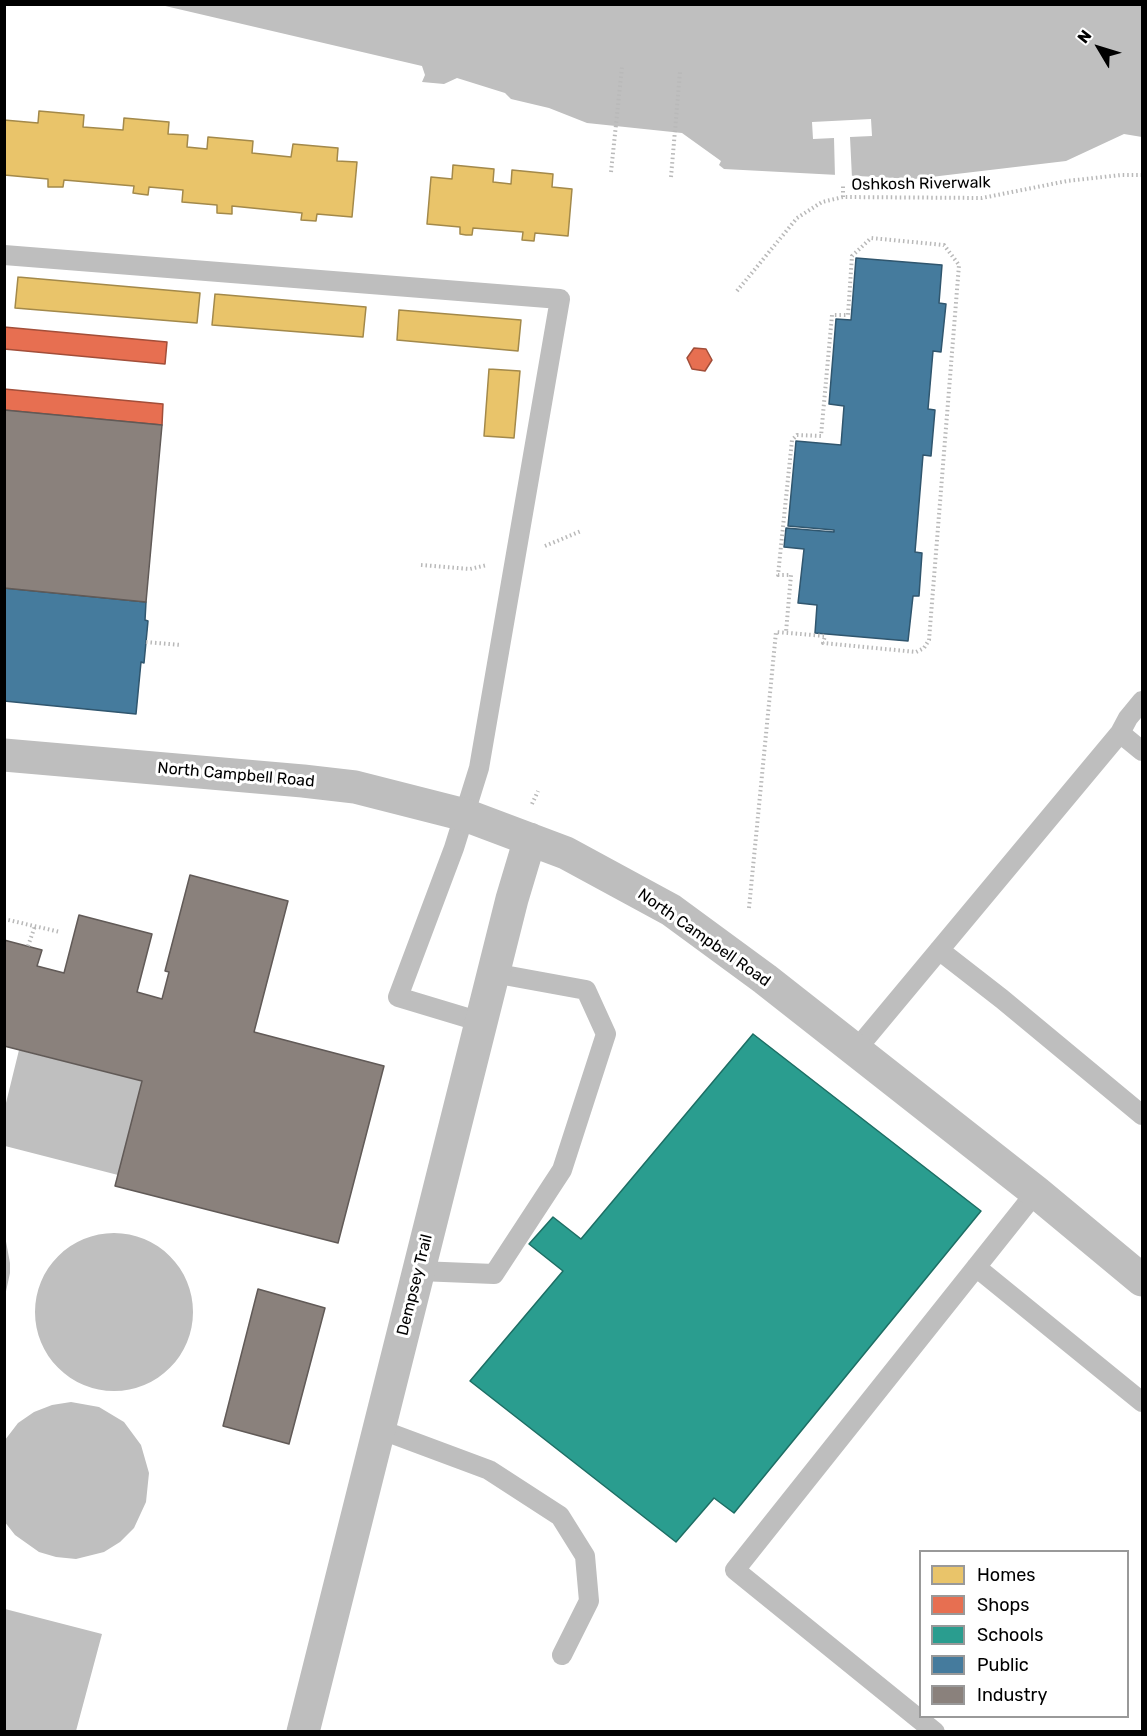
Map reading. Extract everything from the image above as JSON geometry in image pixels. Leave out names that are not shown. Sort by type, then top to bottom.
[{"type":"street","name":"North Campbell Road","points":[[4,754],[303,780],[355,787],[465,815],[566,853],[671,910],[765,979],[1139,1270]]},
{"type":"street","name":"Dempsey Trail","points":[[303,1731],[493,973],[530,839]]},
{"type":"lane","points":[[4,255],[560,299],[479,768],[465,815],[398,997],[481,1022]]},
{"type":"lane","points":[[855,1051],[1120,733],[1128,718],[1143,700]]},
{"type":"lane","points":[[1120,733],[1143,751]]},
{"type":"lane","points":[[939,951],[1002,999],[1143,1115]]},
{"type":"lane","points":[[418,1271],[494,1274],[562,1170],[606,1034],[586,990],[493,973]]},
{"type":"lane","points":[[935,1731],[735,1570],[1036,1192]]},
{"type":"lane","points":[[976,1267],[1143,1402]]},
{"type":"lane","points":[[379,1429],[489,1470],[560,1516],[585,1556],[589,1601],[562,1655]]},
{"type":"path","points":[[611,172],[622,67]]},
{"type":"path","points":[[671,177],[680,72]]},
{"type":"path","name":"Oshkosh Riverwalk","points":[[737,291],[797,218],[822,202],[843,197],[982,198],[1067,181],[1143,175]]},
{"type":"path","points":[[843,185],[843,197]]},
{"type":"path","points":[[749,908],[776,632],[825,636],[824,643],[916,652],[924,648],[929,640],[959,265],[944,245],[871,238],[852,256],[848,315],[832,315],[821,436],[797,435],[792,440],[784,538],[778,575],[791,575],[786,632]]},
{"type":"path","points":[[146,642],[181,645]]},
{"type":"path","points":[[4,919],[60,932]]},
{"type":"path","points":[[28,946],[34,926]]},
{"type":"shaded area","points":[[161,5],[1142,5],[1142,137],[1124,134],[1066,161],[914,179],[724,169],[719,165],[721,161],[682,133],[587,123],[549,108],[511,99],[505,93],[457,78],[444,84],[422,82],[425,75],[422,66]]},
{"type":"shaded area","points":[[19,1050],[142,1081],[118,1175],[5,1146],[5,1107]]},
{"type":"shaded area","points":[[114,1233],[144,1239],[170,1256],[187,1282],[193,1312],[187,1342],[170,1368],[144,1385],[114,1391],[84,1385],[58,1368],[41,1342],[35,1312],[41,1282],[58,1256],[84,1239]]},
{"type":"shaded area","points":[[5,1236],[10,1273],[5,1296]]},
{"type":"shaded area","points":[[71,1402],[99,1407],[124,1422],[141,1445],[149,1473],[146,1502],[134,1528],[120,1542],[104,1552],[76,1559],[39,1552],[15,1535],[4,1521],[5,1440],[18,1423],[34,1412],[52,1405]]},
{"type":"shaded area","points":[[5,1609],[102,1634],[76,1731],[5,1731]]},
{"type":"pier","points":[[871,119],[872,136],[850,137],[852,178],[835,177],[834,138],[813,139],[812,122]]},
{"type":"building: Homes","points":[[39,111],[84,115],[83,127],[123,130],[124,118],[169,122],[168,134],[188,135],[187,147],[207,149],[208,137],[253,141],[252,153],[291,157],[293,144],[338,148],[337,161],[357,162],[352,217],[317,214],[316,221],[301,220],[302,213],[232,206],[232,214],[217,213],[217,205],[182,202],[183,190],[149,187],[148,195],[133,193],[134,186],[64,180],[63,187],[48,187],[48,179],[4,175],[4,120],[38,123]]},
{"type":"building: Homes","points":[[453,165],[494,169],[493,182],[511,184],[512,170],[553,174],[552,187],[572,189],[568,236],[535,233],[534,241],[522,240],[523,232],[473,228],[472,235],[466,235],[460,234],[460,227],[427,224],[431,177],[452,179]]},
{"type":"building: Homes","points":[[18,277],[200,293],[197,323],[15,308]]},
{"type":"building: Homes","points":[[215,294],[366,307],[363,337],[212,325]]},
{"type":"building: Homes","points":[[399,310],[521,320],[518,351],[397,340]]},
{"type":"building: Homes","points":[[489,369],[520,371],[514,438],[484,436]]},
{"type":"building: Shops","points":[[4,327],[167,342],[165,364],[4,349]]},
{"type":"building: Shops","points":[[694,348],[706,349],[712,360],[705,371],[692,369],[687,358]]},
{"type":"building: Shops","points":[[4,389],[163,404],[162,425],[4,410]]},
{"type":"building: Schools","points":[[753,1034],[981,1211],[734,1513],[714,1498],[676,1542],[470,1381],[563,1271],[529,1244],[553,1217],[581,1239]]},
{"type":"building: Public","points":[[856,258],[942,265],[939,303],[946,304],[941,352],[933,351],[928,409],[935,410],[931,456],[923,455],[915,552],[922,553],[919,596],[913,596],[908,641],[815,633],[817,605],[798,603],[804,549],[784,547],[786,528],[834,532],[834,530],[788,526],[796,441],[841,445],[844,406],[829,404],[836,319],[851,320]]},
{"type":"building: Public","points":[[4,588],[146,602],[145,620],[148,621],[136,714],[4,701]]},
{"type":"building: Industry","points":[[4,410],[162,425],[146,602],[4,588]]},
{"type":"building: Industry","points":[[190,875],[288,901],[254,1032],[384,1066],[338,1243],[115,1186],[142,1081],[4,1046],[4,940],[42,950],[37,966],[64,973],[79,915],[152,934],[137,992],[162,999],[169,972],[165,971]]},
{"type":"building: Industry","points":[[258,1289],[325,1308],[289,1444],[223,1426]]}]
